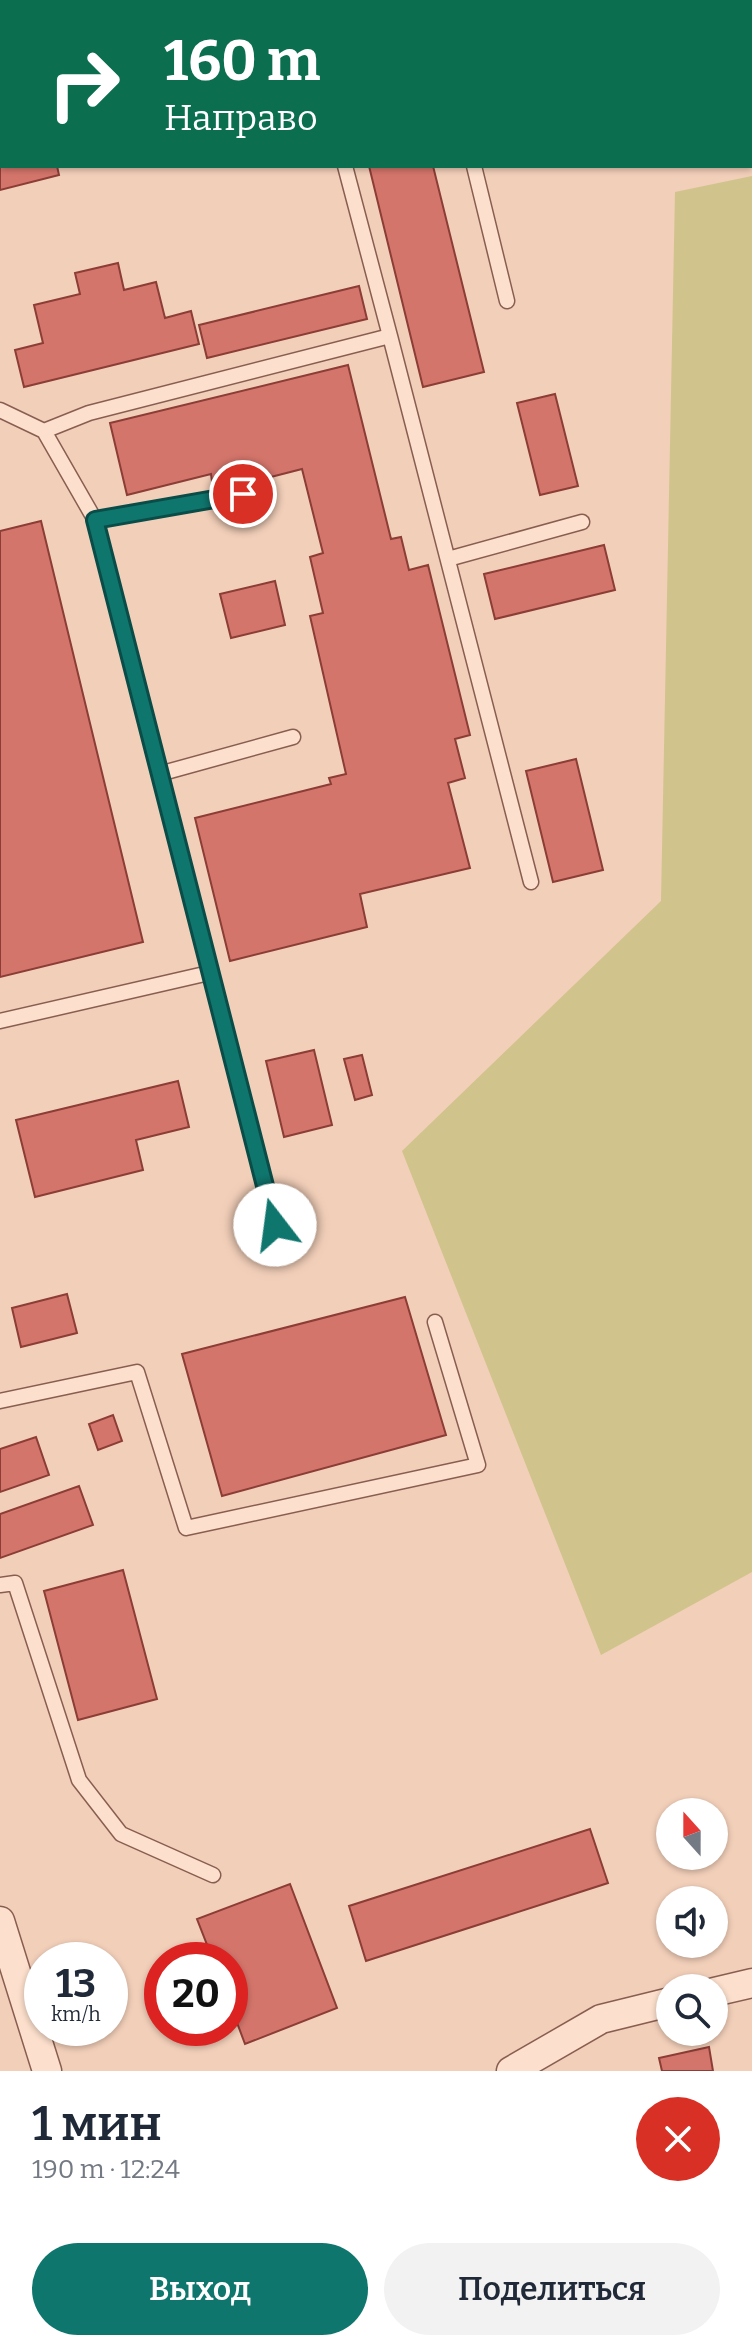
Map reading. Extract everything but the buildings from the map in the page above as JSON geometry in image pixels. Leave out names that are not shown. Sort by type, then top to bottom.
[{"type":"street","points":[[0,1921],[47,2071]]},
{"type":"street","points":[[728,1989],[752,1983]]},
{"type":"street","points":[[517,2069],[601,2019],[656,2005]]},
{"type":"lane","points":[[346,168],[531,882]]},
{"type":"lane","points":[[474,168],[507,301]]},
{"type":"lane","points":[[44,431],[89,413],[390,336]]},
{"type":"lane","points":[[0,410],[44,431],[95,520],[275,1225]]},
{"type":"lane","points":[[95,520],[243,494]]},
{"type":"lane","points":[[448,559],[582,522]]},
{"type":"lane","points":[[159,774],[293,737]]},
{"type":"lane","points":[[0,1021],[209,973]]},
{"type":"lane","points":[[0,1401],[137,1372],[186,1528],[478,1465],[435,1322]]},
{"type":"lane","points":[[0,1585],[15,1583],[79,1780],[121,1834],[213,1875]]},
{"type":"shaded area","points":[[752,176],[752,1572],[601,1655],[402,1151],[661,901],[675,192]]},
{"type":"route","points":[[243,494],[95,520],[275,1225]]}]
